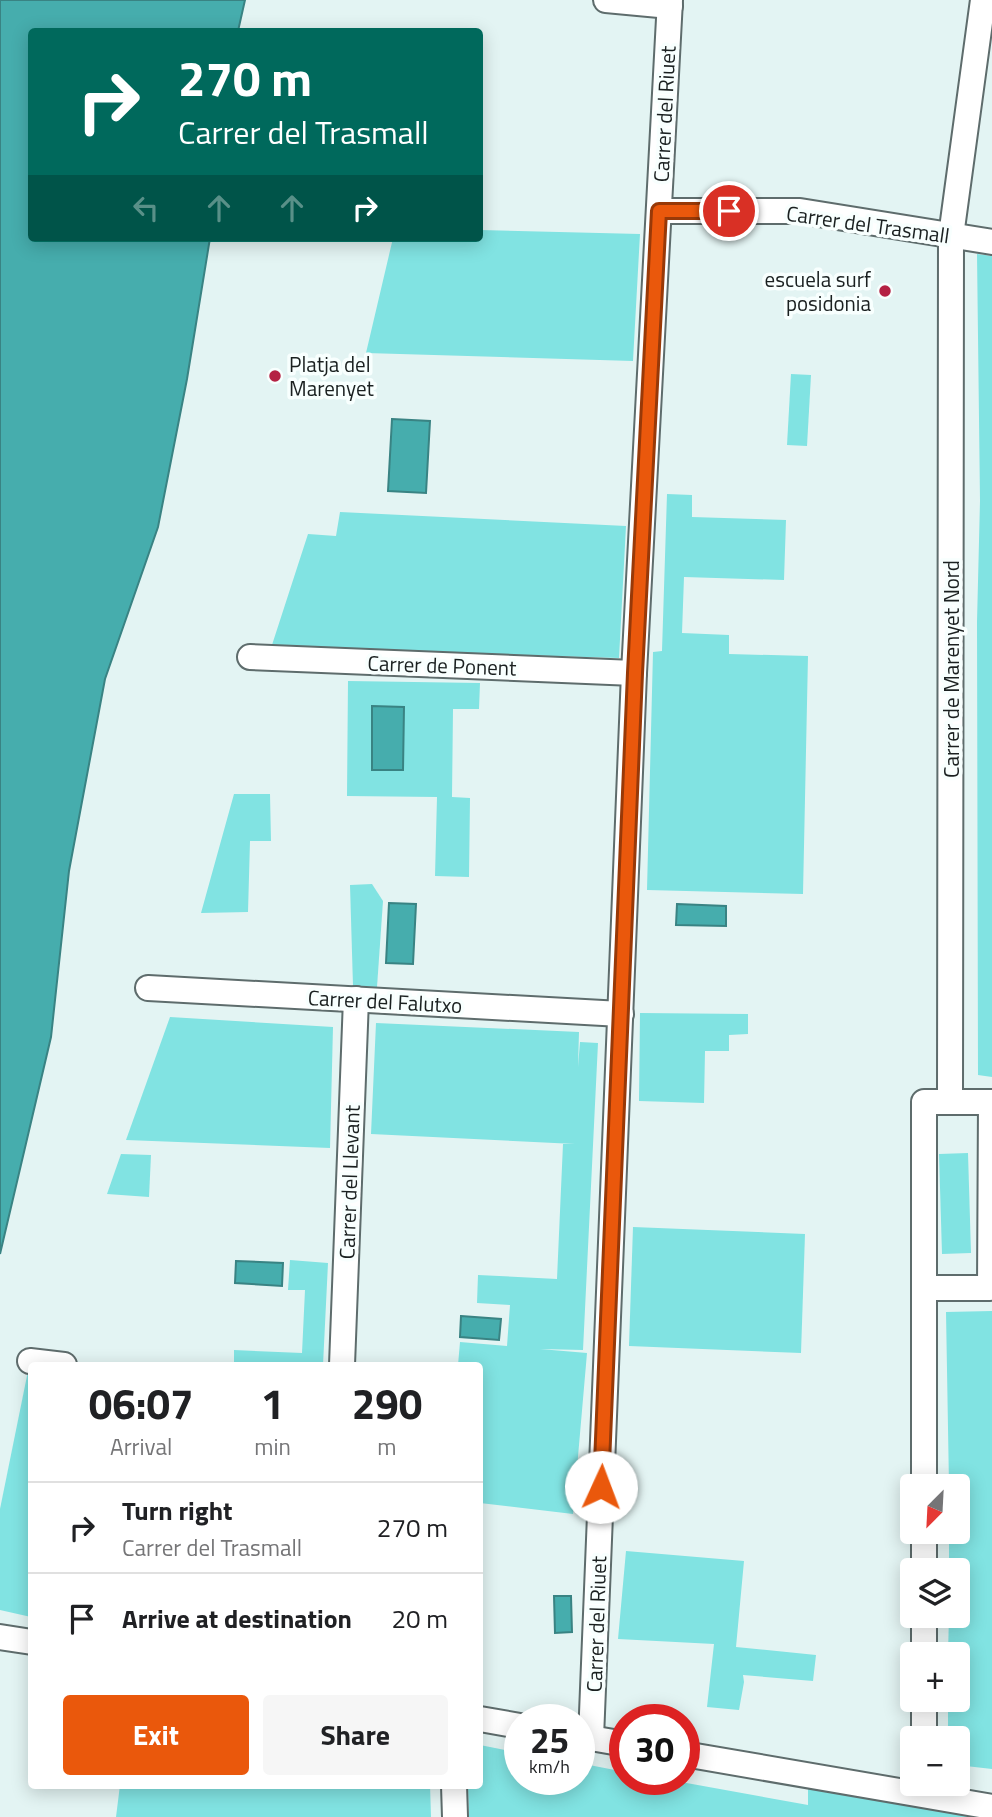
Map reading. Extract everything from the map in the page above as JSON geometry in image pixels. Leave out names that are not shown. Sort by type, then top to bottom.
[{"type":"street","points":[[606,0],[670,3]]},
{"type":"street","name":"Carrer de Marenyet Nord","points":[[950,1102],[951,236],[983,0]]},
{"type":"street","name":"Carrer del Riuet","points":[[587,1704],[635,673],[670,3]]},
{"type":"street","name":"Carrer del Trasmall","points":[[659,211],[800,211],[992,242]]},
{"type":"street","name":"Carrer de Ponent","points":[[250,657],[635,673]]},
{"type":"street","name":"Carrer del Falutxo","points":[[148,988],[621,1014]]},
{"type":"street","name":"Carrer del Llevant","points":[[342,1362],[356,999]]},
{"type":"street","points":[[924,1288],[990,1288],[991,1102],[924,1102],[924,1288],[924,1474]]},
{"type":"street","points":[[30,1361],[38,1362]]},
{"type":"street","points":[[0,1637],[28,1641]]},
{"type":"street","points":[[483,1720],[504,1723]]},
{"type":"street","points":[[700,1756],[900,1786]]},
{"type":"street","points":[[454,1789],[455,1817]]},
{"type":"street","points":[[950,1796],[992,1807]]},
{"type":"shaded area","points":[[0,0],[245,0],[239,28],[28,28],[28,242],[209,242],[187,379],[158,527],[105,679],[69,871],[51,1037],[0,1254]]},
{"type":"shaded area","points":[[483,230],[640,234],[633,361],[366,353],[392,242],[483,242]]},
{"type":"shaded area","points":[[977,254],[992,256],[992,1077],[978,1075],[977,622],[980,501]]},
{"type":"shaded area","points":[[791,374],[811,375],[807,446],[787,445]]},
{"type":"shaded area","points":[[392,419],[430,421],[426,493],[388,491]]},
{"type":"shaded area","points":[[667,494],[692,495],[692,517],[786,520],[784,580],[684,577],[682,633],[729,635],[729,654],[808,656],[803,894],[647,890],[653,652],[662,651]]},
{"type":"shaded area","points":[[340,512],[626,526],[619,658],[271,648],[308,534],[336,536]]},
{"type":"shaded area","points":[[348,681],[480,683],[479,709],[453,709],[452,797],[470,798],[469,877],[435,876],[437,797],[347,796]]},
{"type":"shaded area","points":[[372,706],[404,707],[403,770],[372,770]]},
{"type":"shaded area","points":[[234,794],[270,794],[271,841],[250,841],[248,912],[201,913]]},
{"type":"shaded area","points":[[372,884],[383,901],[377,987],[353,986],[350,885]]},
{"type":"shaded area","points":[[389,903],[416,904],[413,964],[386,963]]},
{"type":"shaded area","points":[[677,904],[726,906],[726,926],[676,925]]},
{"type":"shaded area","points":[[640,1013],[748,1014],[748,1034],[729,1035],[729,1051],[705,1051],[704,1103],[639,1101]]},
{"type":"shaded area","points":[[170,1017],[333,1027],[330,1148],[126,1140]]},
{"type":"shaded area","points":[[376,1023],[579,1032],[578,1067],[580,1042],[598,1043],[583,1350],[540,1349],[587,1353],[573,1514],[483,1503],[483,1362],[458,1362],[460,1342],[507,1346],[510,1305],[477,1303],[478,1275],[557,1279],[563,1144],[575,1144],[371,1134]]},
{"type":"shaded area","points":[[968,1153],[971,1253],[942,1254],[939,1154]]},
{"type":"shaded area","points":[[121,1154],[151,1155],[149,1197],[107,1194]]},
{"type":"shaded area","points":[[633,1227],[805,1234],[801,1353],[629,1346]]},
{"type":"shaded area","points":[[290,1260],[328,1263],[323,1362],[234,1362],[234,1350],[302,1353],[305,1290],[288,1290]]},
{"type":"shaded area","points":[[236,1261],[283,1263],[282,1286],[235,1283]]},
{"type":"shaded area","points":[[992,1311],[992,1769],[970,1766],[970,1726],[948,1726],[948,1712],[970,1712],[970,1642],[948,1642],[949,1628],[970,1628],[970,1558],[949,1558],[949,1544],[970,1544],[970,1474],[949,1474],[946,1312]]},
{"type":"shaded area","points":[[461,1316],[501,1319],[499,1340],[460,1337]]},
{"type":"shaded area","points":[[28,1371],[28,1616],[0,1610],[0,1509]]},
{"type":"shaded area","points":[[626,1551],[744,1561],[736,1647],[816,1655],[813,1681],[743,1675],[739,1710],[707,1707],[714,1644],[618,1639]]},
{"type":"shaded area","points":[[554,1596],[571,1596],[572,1632],[555,1633]]},
{"type":"shaded area","points":[[483,1746],[504,1750],[504,1795],[595,1795],[595,1766],[609,1769],[609,1795],[700,1795],[700,1785],[808,1805],[808,1784],[973,1817],[469,1817],[468,1789],[483,1789]]},
{"type":"shaded area","points":[[120,1789],[430,1789],[431,1817],[116,1817]]},
{"type":"place","name":"escuela surf posidonia","points":[[885,291]]},
{"type":"place","name":"Platja del Marenyet","points":[[275,376]]},
{"type":"route","points":[[601,1487],[635,673],[659,211],[729,211]]}]
